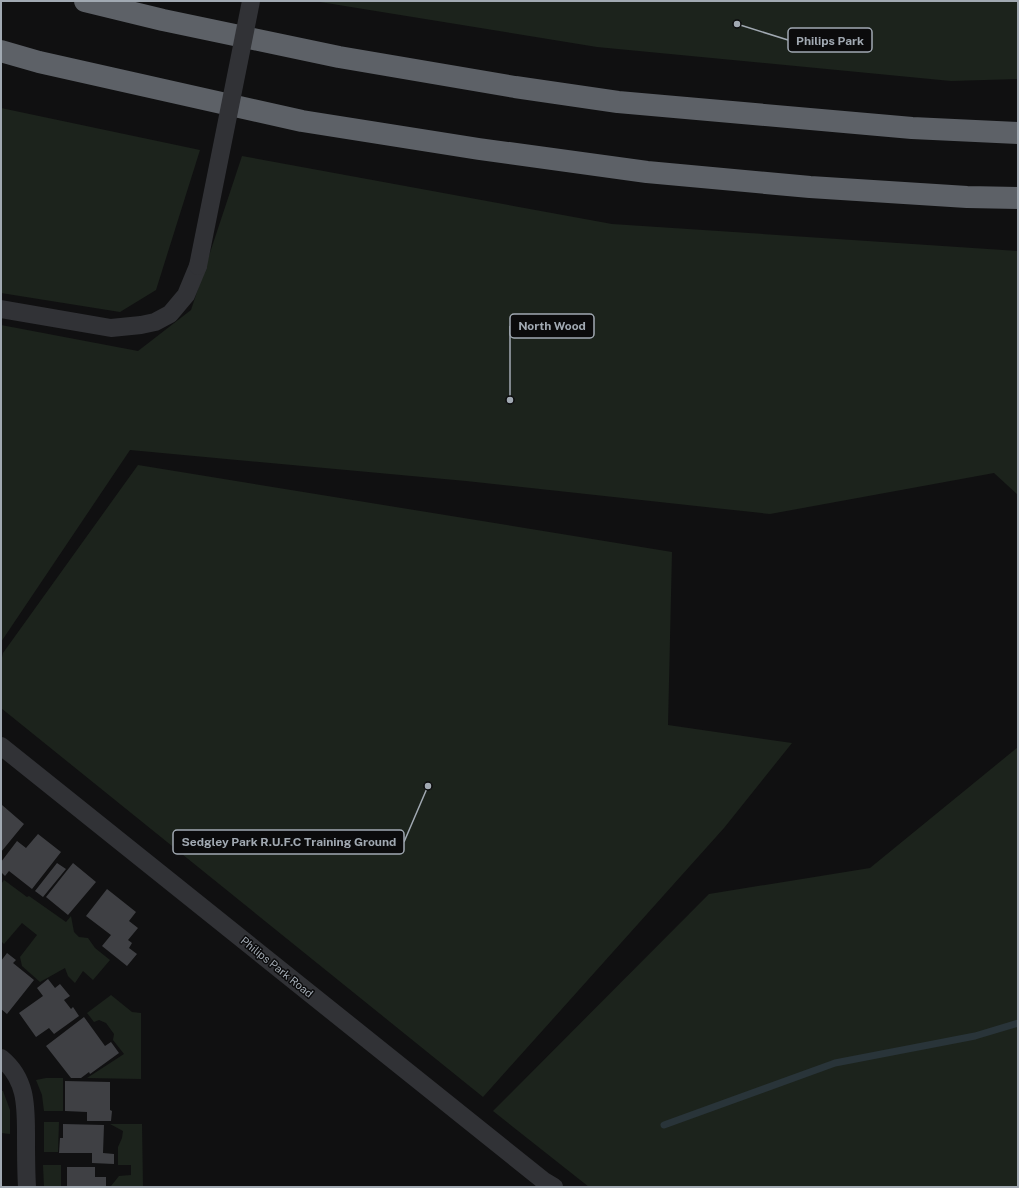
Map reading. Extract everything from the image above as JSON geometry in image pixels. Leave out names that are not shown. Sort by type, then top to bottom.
[{"type":"highway","points":[[85,1],[163,20],[339,57],[522,88],[618,102],[904,127],[1018,133]]},
{"type":"highway","points":[[1,51],[39,62],[302,121],[479,149],[647,172],[779,184],[967,197],[1018,198]]},
{"type":"street","points":[[1,309],[111,328],[155,322],[170,314],[186,295],[198,266],[251,1]]},
{"type":"street","name":"Philips Park Road","points":[[1,746],[537,1176],[554,1187]]},
{"type":"street","points":[[1,1058],[20,1082],[24,1095],[26,1111],[27,1187]]},
{"type":"shaded area","points":[[314,1],[1018,1],[1018,79],[951,81],[597,47]]},
{"type":"shaded area","points":[[1,108],[200,150],[156,290],[120,312],[1,293]]},
{"type":"shaded area","points":[[242,156],[612,224],[1018,251],[1018,495],[994,473],[770,514],[466,481],[130,450],[1,642],[1,325],[138,351],[191,310]]},
{"type":"shaded area","points":[[138,465],[672,552],[668,725],[792,743],[724,828],[483,1097],[1,708],[1,662],[3,653]]},
{"type":"shaded area","points":[[1018,747],[1018,1187],[589,1187],[493,1111],[709,894],[870,868]]},
{"type":"shaded area","points":[[4,880],[66,922],[71,916],[74,932],[79,937],[88,938],[95,948],[110,960],[93,980],[83,971],[75,983],[68,976],[65,968],[40,982],[22,966],[20,957],[37,935],[22,923],[4,944],[1,941],[1,884]]},
{"type":"shaded area","points":[[111,995],[132,1012],[141,1013],[141,1079],[87,1078],[124,1054],[113,1040],[114,1034],[106,1023],[99,1020],[94,1022],[87,1013]]},
{"type":"shaded area","points":[[46,1078],[63,1078],[63,1111],[44,1111],[42,1095],[36,1080]]},
{"type":"shaded area","points":[[1,1091],[3,1091],[10,1110],[10,1134],[1,1133]]},
{"type":"shaded area","points":[[44,1122],[59,1122],[58,1152],[44,1152]]},
{"type":"shaded area","points":[[110,1124],[142,1124],[143,1187],[111,1186],[119,1176],[131,1175],[131,1165],[118,1165],[118,1147],[123,1131]]},
{"type":"shaded area","points":[[43,1165],[61,1165],[61,1187],[44,1187]]},
{"type":"building","points":[[2,805],[24,824],[1,852],[1,806]]},
{"type":"building","points":[[38,834],[61,852],[32,889],[9,871],[5,876],[1,872],[1,862],[17,841],[26,848]]},
{"type":"building","points":[[57,863],[66,869],[43,897],[35,891]]},
{"type":"building","points":[[73,863],[96,882],[68,915],[46,897]]},
{"type":"building","points":[[107,889],[136,912],[129,921],[138,928],[128,940],[132,943],[129,948],[137,954],[127,966],[102,946],[111,935],[86,916]]},
{"type":"building","points":[[7,953],[16,960],[13,963],[34,980],[7,1014],[1,1009],[1,961]]},
{"type":"building","points":[[48,979],[55,988],[60,984],[70,996],[64,1000],[71,1009],[73,1007],[79,1016],[54,1034],[49,1028],[36,1037],[19,1013],[43,996],[37,988]]},
{"type":"building","points":[[84,1017],[105,1046],[111,1042],[119,1053],[90,1074],[89,1072],[81,1078],[71,1078],[46,1046]]},
{"type":"building","points":[[65,1081],[110,1082],[110,1110],[112,1111],[111,1121],[87,1121],[87,1112],[65,1111]]},
{"type":"building","points":[[63,1124],[104,1125],[103,1153],[114,1154],[114,1164],[92,1163],[92,1153],[59,1153],[60,1138],[63,1138]]},
{"type":"building","points":[[67,1167],[95,1167],[95,1177],[106,1177],[106,1187],[67,1187]]},
{"type":"waterway","points":[[664,1125],[835,1063],[975,1036],[1018,1023]]},
{"type":"place","name":"Philips Park","points":[[737,24]]},
{"type":"place","name":"North Wood","points":[[510,400]]},
{"type":"place","name":"Sedgley Park R.U.F.C Training Ground","points":[[428,786]]}]
